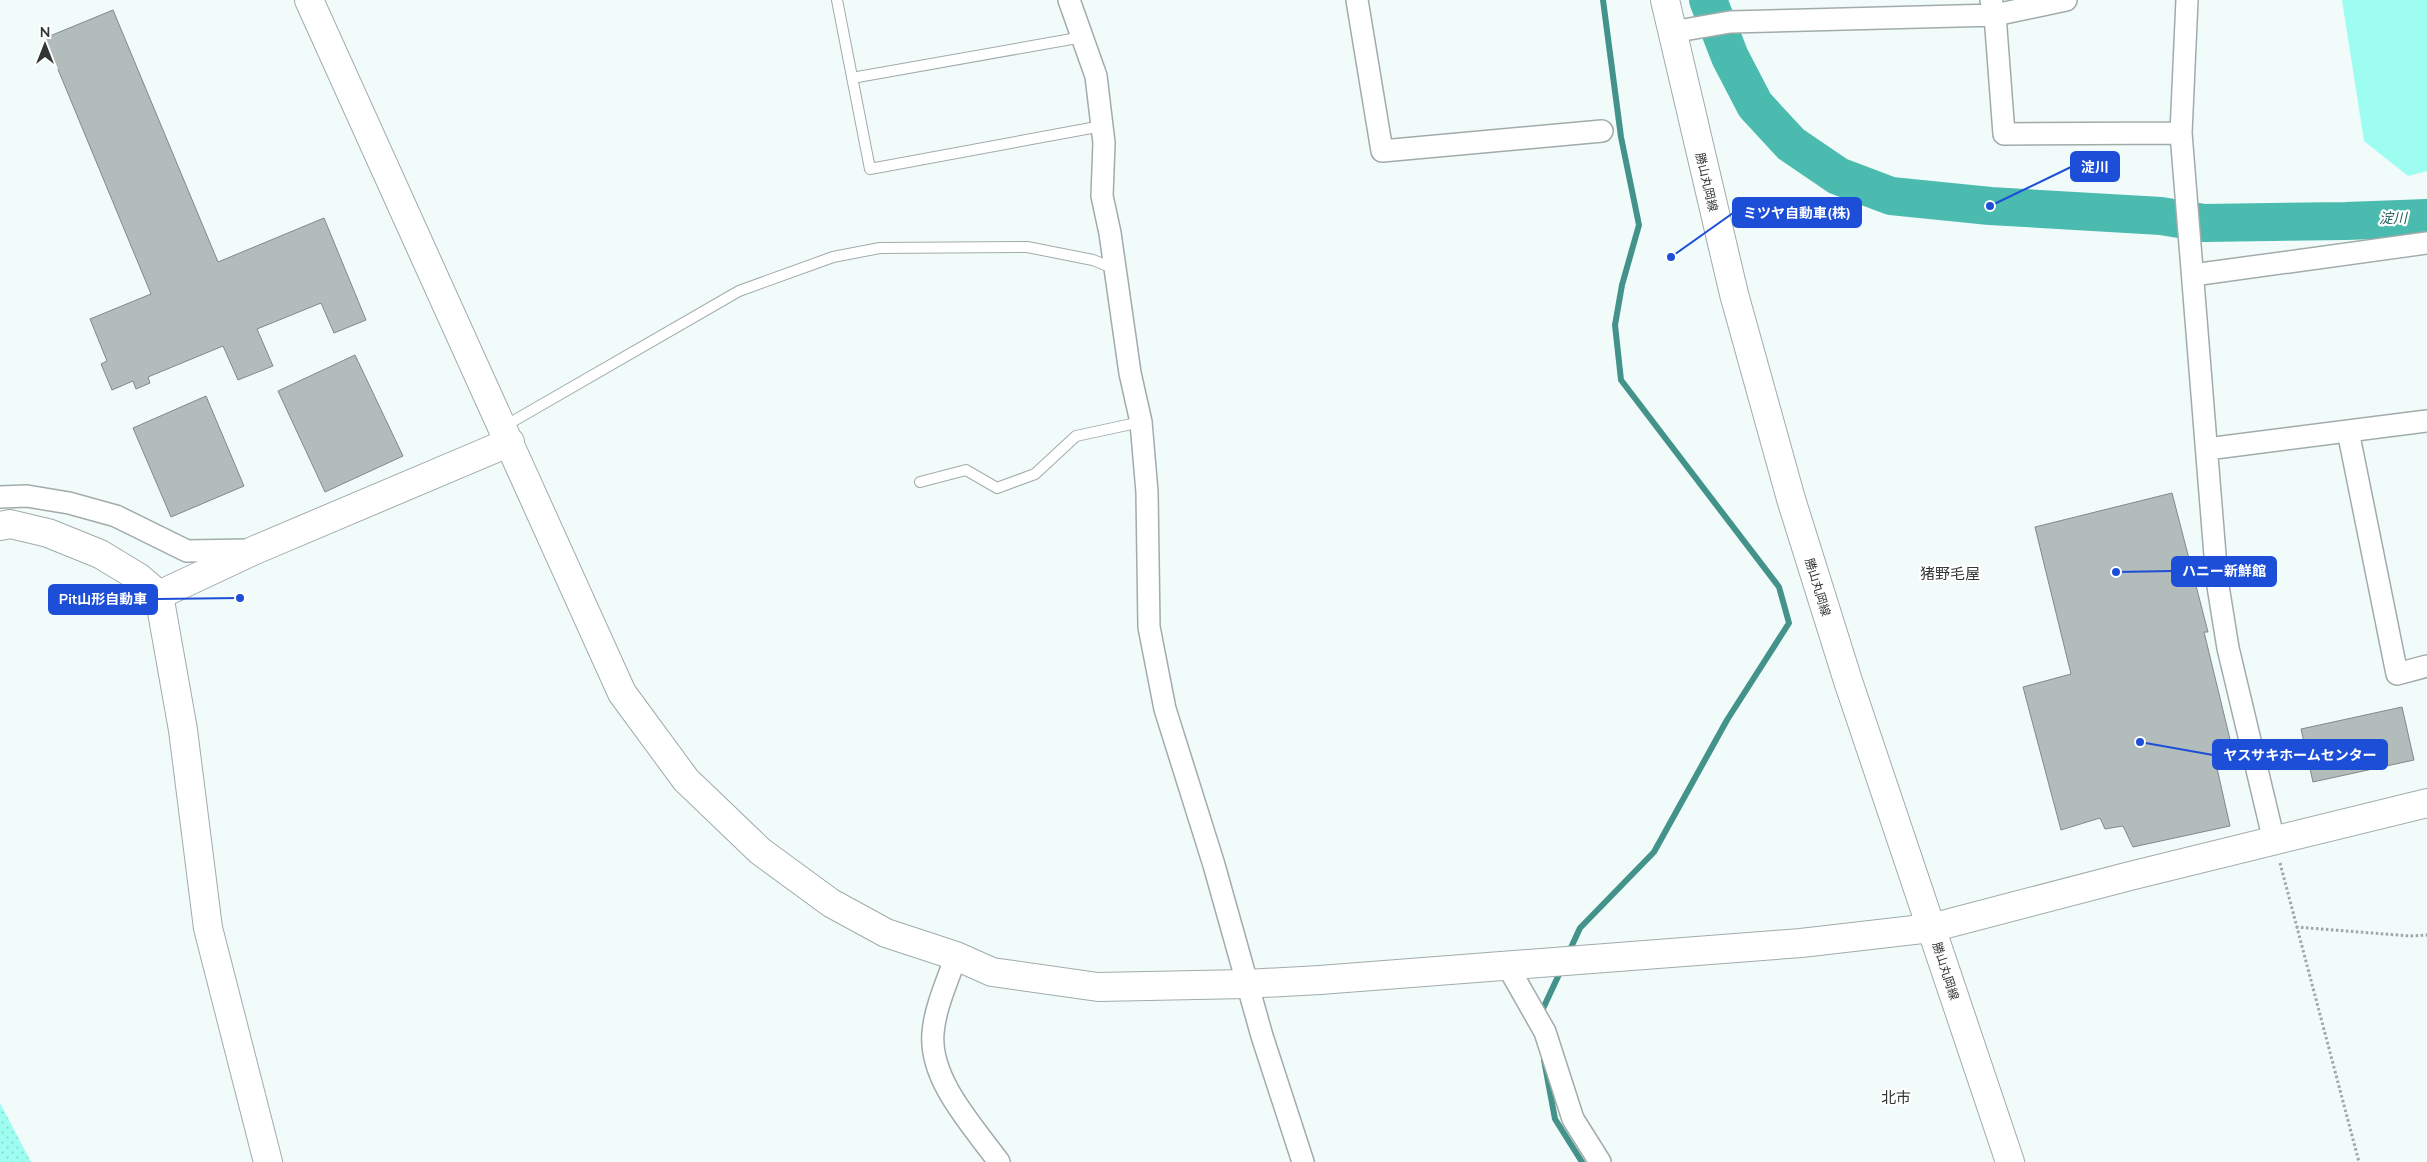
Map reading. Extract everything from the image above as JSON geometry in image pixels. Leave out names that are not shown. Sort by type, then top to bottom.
[{"type":"street","points":[[309,0],[622,693],[686,780],[760,851],[831,903],[886,933],[956,956],[992,972],[1098,987],[1246,984],[1801,943],[1931,928],[2130,876],[2427,803]]},
{"type":"street","points":[[1069,0],[1096,76],[1104,143],[1102,196],[1116,270],[1130,373],[1141,422],[1148,492],[1149,627],[1165,709],[1214,865],[1246,984],[1304,1162]]},
{"type":"street","points":[[1357,0],[1382,151],[1602,132]]},
{"type":"street","name":"勝山丸岡線","points":[[1665,0],[1681,30],[1734,294],[1791,499],[1848,681],[2010,1162]]},
{"type":"street","points":[[1681,30],[1730,22],[1854,9],[1993,8],[2066,0]]},
{"type":"street","points":[[2187,0],[2181,133],[2217,580],[2225,628],[2274,841]]},
{"type":"street","points":[[1993,8],[2004,134],[2181,133]]},
{"type":"street","points":[[2192,275],[2427,243]]},
{"type":"street","points":[[2207,449],[2427,421]]},
{"type":"street","points":[[2348,431],[2396,674],[2427,666]]},
{"type":"street","points":[[159,595],[506,434]]},
{"type":"street","points":[[0,497],[26,496],[69,503],[116,516],[188,551],[256,550]]},
{"type":"street","points":[[0,526],[10,524],[48,533],[100,554],[138,577],[159,595],[183,730],[208,928],[268,1162]]},
{"type":"street","points":[[956,956],[933,1033],[937,1065],[946,1091],[999,1162]]},
{"type":"street","points":[[1507,965],[1545,1032],[1573,1119],[1600,1162]]},
{"type":"lane","points":[[837,0],[870,169],[1102,126]]},
{"type":"lane","points":[[852,78],[1082,37]]},
{"type":"lane","points":[[506,434],[739,291],[833,257],[880,248],[1027,246],[1093,260],[1116,270]]},
{"type":"lane","points":[[920,482],[966,470],[997,488],[1035,474],[1076,436],[1141,422]]},
{"type":"path","points":[[2274,841],[2359,1162]]},
{"type":"path","points":[[2296,927],[2410,936],[2427,935]]},
{"type":"shaded area","points":[[2342,0],[2427,0],[2427,171],[2408,176],[2364,141]]},
{"type":"shaded area","points":[[0,1103],[31,1162],[0,1162]]},
{"type":"building","points":[[113,10],[218,262],[324,218],[366,320],[334,333],[321,303],[257,329],[273,366],[238,380],[223,346],[148,377],[150,383],[136,389],[133,381],[112,390],[101,364],[107,361],[90,319],[151,294],[45,38]]},
{"type":"building","points":[[355,355],[403,456],[325,492],[278,391]]},
{"type":"building","points":[[206,396],[244,486],[171,517],[133,428]]},
{"type":"building","points":[[2172,493],[2208,632],[2204,632],[2236,764],[2217,768],[2230,826],[2133,847],[2123,826],[2105,829],[2100,818],[2061,830],[2023,687],[2071,674],[2035,527]]},
{"type":"building","points":[[2402,707],[2414,760],[2313,782],[2301,729]]},
{"type":"waterway","points":[[1568,954],[1580,928],[1654,852],[1727,720],[1789,623],[1779,587],[1621,380],[1615,325],[1622,285],[1639,225],[1621,137],[1603,0]]},
{"type":"waterway","name":"淀川","points":[[1708,0],[1730,57],[1755,105],[1791,144],[1838,176],[1891,196],[1990,206],[2161,216],[2204,223],[2427,218]]},
{"type":"waterway","points":[[1540,1015],[1562,968]]},
{"type":"waterway","points":[[1544,1060],[1555,1119],[1582,1162]]},
{"type":"place","name":"淀川","points":[[1990,206]]},
{"type":"place","name":"ミツヤ自動車(株)","points":[[1671,257]]},
{"type":"place","name":"ハニー新鮮館","points":[[2116,572]]},
{"type":"place","name":"Pit山形自動車","points":[[240,598]]},
{"type":"place","name":"ヤスサキホームセンター","points":[[2140,742]]},
{"type":"district","name":"猪野毛屋","points":[[1950,573]]},
{"type":"district","name":"北市","points":[[1896,1097]]}]
